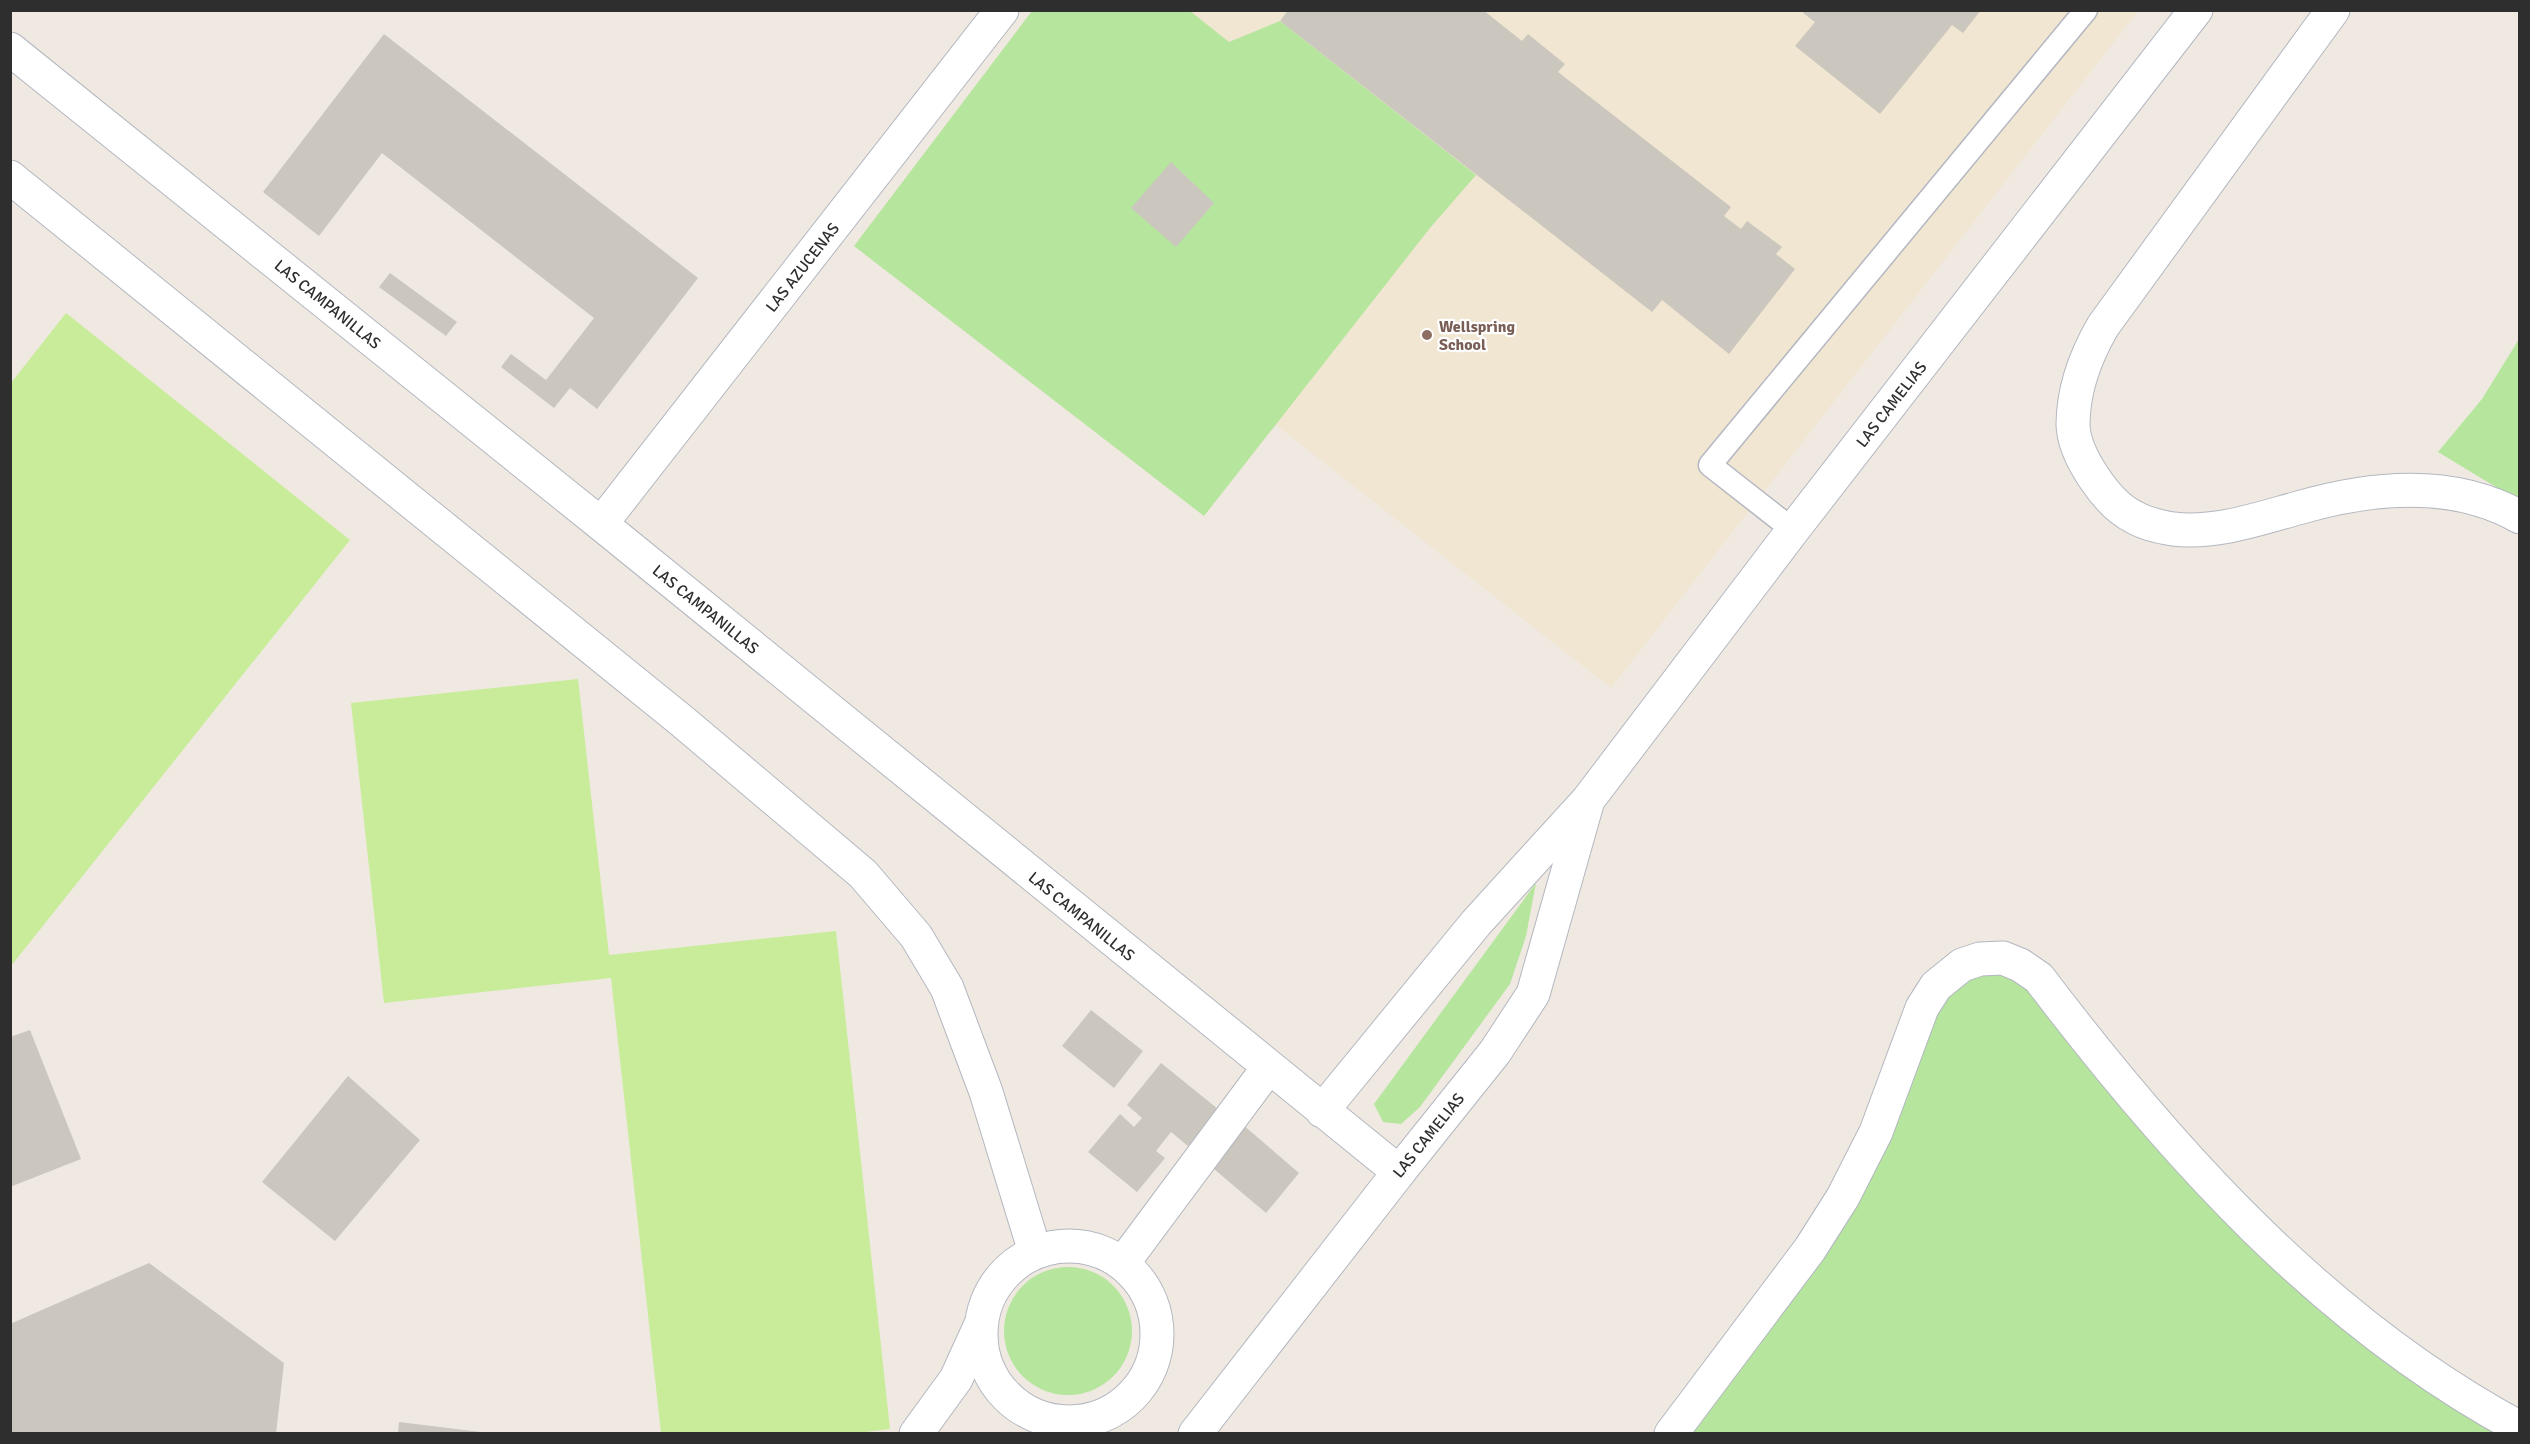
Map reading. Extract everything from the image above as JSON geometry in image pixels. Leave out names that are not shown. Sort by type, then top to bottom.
[{"type":"street","name":"LAS AZUCENAS","points":[[602,524],[1002,10]]},
{"type":"street","name":"LAS CAMELIAS","points":[[1322,1111],[1476,923],[1588,800],[1793,530],[2196,10]]},
{"type":"street","points":[[2332,10],[2103,326],[2090,348],[2077,383],[2073,427],[2084,462],[2106,494],[2133,517],[2172,529],[2206,530],[2322,501],[2418,490],[2457,494],[2499,506],[2520,518]]},
{"type":"street","name":"LAS CAMPANILLAS","points":[[10,49],[602,524],[1398,1172]]},
{"type":"street","points":[[16,188],[682,722],[863,873],[916,936],[947,988],[986,1092],[1035,1252]]},
{"type":"street","name":"LAS CAMELIAS","points":[[1196,1434],[1398,1172],[1495,1052],[1533,994],[1588,800]]},
{"type":"street","points":[[1671,1434],[1810,1249],[1842,1197],[1876,1132],[1922,1008],[1936,986],[1962,966],[1980,959],[2003,958],[2020,965],[2039,978],[2158,1129],[2294,1265],[2432,1375],[2520,1430],[2514,1434]]},
{"type":"street","points":[[1123,1263],[1268,1068]]},
{"type":"street","points":[[916,1434],[956,1379],[981,1323],[991,1293],[1009,1269],[1035,1252],[1065,1245],[1095,1249],[1123,1263],[1144,1286],[1156,1315],[1157,1345],[1148,1375],[1102,1434]]},
{"type":"street","points":[[981,1323],[983,1354],[995,1382],[1015,1405],[1043,1419],[1073,1423],[1103,1416],[1129,1400]]},
{"type":"lane","points":[[1793,530],[1710,465],[2086,10]]},
{"type":"shaded area","name":"Wellspring School","points":[[1032,11],[2138,11],[1611,688],[1276,425],[1204,516],[854,246]]},
{"type":"green space","points":[[1032,11],[1190,11],[1229,42],[1280,21],[1476,175],[1430,228],[1204,516],[854,246]]},
{"type":"green space","points":[[66,313],[350,540],[11,966],[11,383]]},
{"type":"green space","points":[[2519,339],[2519,501],[2438,452],[2482,399]]},
{"type":"green space","points":[[578,679],[609,955],[836,931],[890,1429],[849,1434],[661,1433],[611,978],[384,1003],[351,703]]},
{"type":"green space","points":[[1536,883],[1526,936],[1510,984],[1420,1107],[1401,1124],[1383,1122],[1374,1104]]},
{"type":"green space","points":[[2003,958],[2158,1129],[2514,1434],[1671,1434],[1810,1249],[1922,1008]]},
{"type":"green space","points":[[1068,1267],[1093,1271],[1114,1285],[1128,1306],[1132,1331],[1128,1356],[1114,1377],[1093,1391],[1068,1395],[1043,1391],[1022,1377],[1008,1356],[1004,1331],[1008,1306],[1022,1285],[1043,1271]]},
{"type":"building","points":[[1288,10],[1483,10],[1522,41],[1528,34],[1565,64],[1558,72],[1731,207],[1724,216],[1741,229],[1747,221],[1782,247],[1776,254],[1795,269],[1729,354],[1662,300],[1652,312],[1280,21]]},
{"type":"building","points":[[1805,10],[1981,10],[1963,33],[1952,25],[1880,114],[1795,46],[1815,22],[1803,13]]},
{"type":"building","points":[[384,34],[698,278],[597,409],[570,388],[554,408],[501,367],[511,354],[546,380],[594,318],[382,153],[319,236],[263,192]]},
{"type":"building","points":[[1171,162],[1214,203],[1176,247],[1131,208]]},
{"type":"building","points":[[390,273],[457,322],[446,336],[379,287]]},
{"type":"building","points":[[1091,1010],[1143,1051],[1114,1088],[1062,1046]]},
{"type":"building","points":[[30,1030],[81,1159],[10,1187],[10,1037]]},
{"type":"building","points":[[1161,1063],[1218,1109],[1188,1146],[1171,1132],[1156,1151],[1165,1158],[1137,1192],[1088,1152],[1120,1114],[1134,1127],[1142,1118],[1127,1105]]},
{"type":"building","points":[[348,1076],[420,1140],[335,1241],[262,1182]]},
{"type":"building","points":[[1242,1124],[1299,1173],[1266,1213],[1208,1164]]},
{"type":"building","points":[[149,1263],[284,1363],[276,1434],[10,1434],[10,1324]]},
{"type":"building","points":[[399,1422],[481,1432],[481,1434],[398,1434]]},
{"type":"place","name":"Wellspring School","points":[[1427,335]]}]
